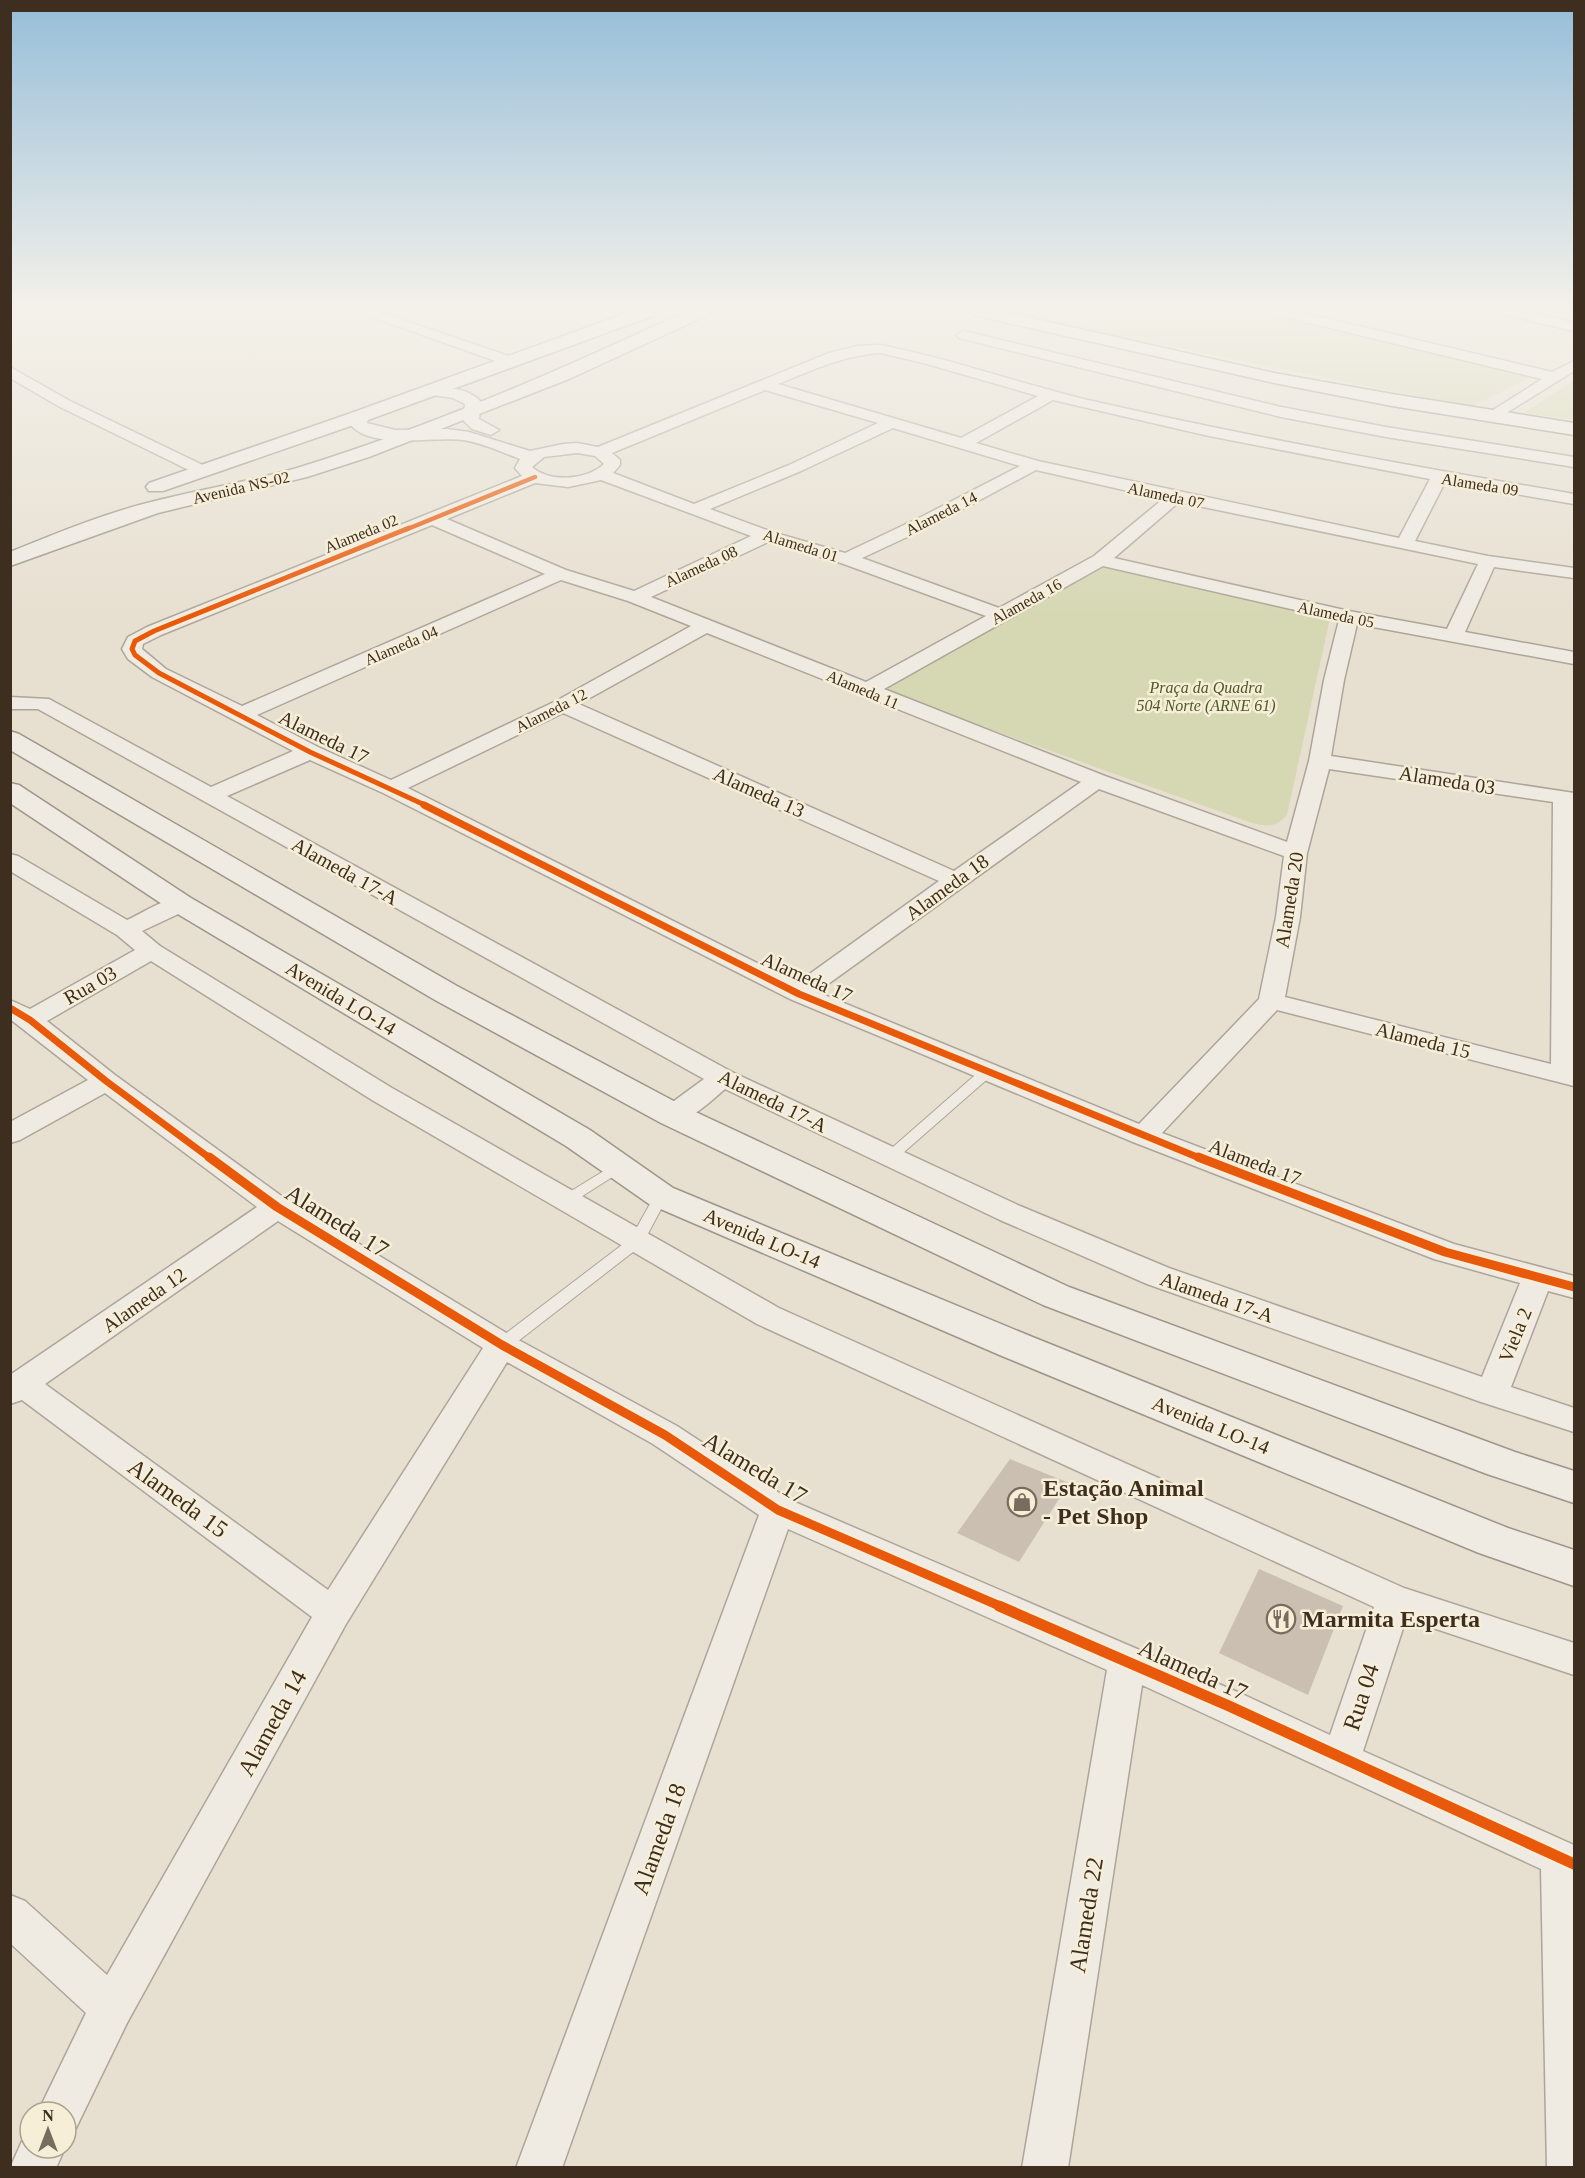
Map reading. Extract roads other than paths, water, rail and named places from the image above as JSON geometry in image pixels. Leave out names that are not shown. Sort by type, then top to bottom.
[{"type":"street","points":[[83,413],[203,471]]},
{"type":"street","name":"Avenida NS-02","points":[[45,525],[370,413]]},
{"type":"street","name":"Avenida NS-02","points":[[10,560],[151,508],[300,473],[467,413]]},
{"type":"street","points":[[471,413],[471,420],[478,426],[552,450]]},
{"type":"street","points":[[600,452],[697,413]]},
{"type":"street","name":"Alameda 07","points":[[857,413],[1034,465],[1175,497],[1406,542],[1488,561],[1575,573]]},
{"type":"street","points":[[964,443],[1019,413]]},
{"type":"street","name":"Alameda 09","points":[[1126,413],[1439,477],[1575,499]]},
{"type":"street","points":[[1284,413],[1386,432],[1575,462]]},
{"type":"street","points":[[1474,413],[1575,429]]},
{"type":"street","points":[[1496,416],[1501,413]]},
{"type":"street","points":[[361,416],[359,425],[370,432],[462,435],[531,457]]},
{"type":"street","points":[[696,509],[795,468],[891,423]]},
{"type":"street","points":[[1368,463],[1386,432]]},
{"type":"street","points":[[577,448],[600,452],[612,460],[612,465],[602,475],[577,481],[554,481],[535,477],[523,468],[525,462],[531,457],[552,450],[577,448]]},
{"type":"street","name":"Alameda 14","points":[[847,559],[929,520],[1034,465]]},
{"type":"street","name":"Alameda 01","points":[[602,475],[766,536],[847,559],[1000,615]]},
{"type":"street","name":"Alameda 02","points":[[196,613],[535,477]]},
{"type":"street","points":[[1406,542],[1439,477]]},
{"type":"street","name":"Alameda 16","points":[[867,690],[1100,560],[1175,497]]},
{"type":"street","name":"Alameda 11","points":[[433,519],[560,574],[635,597],[1097,781],[1296,853]]},
{"type":"street","name":"Alameda 08","points":[[635,597],[766,536]]},
{"type":"street","name":"Alameda 05","points":[[1100,560],[1349,617],[1575,658]]},
{"type":"street","points":[[1453,637],[1488,561]]},
{"type":"street","name":"Alameda 04","points":[[241,714],[420,638],[560,574]]},
{"type":"street","name":"Alameda 17","points":[[196,613],[135,641],[132,649],[135,655],[159,673],[310,752],[391,788],[799,994],[1143,1136],[1445,1252],[1575,1287]]},
{"type":"street","name":"Alameda 20","points":[[1271,1001],[1288,917],[1296,853],[1320,761],[1334,680],[1349,617]]},
{"type":"street","name":"Alameda 12","points":[[391,788],[563,705],[707,625]]},
{"type":"street","name":"Alameda 17-A","points":[[10,703],[42,703],[723,1078],[1010,1213],[1158,1276],[1575,1420]]},
{"type":"street","name":"Alameda 13","points":[[563,705],[956,880]]},
{"type":"street","points":[[10,739],[446,993],[672,1115],[1056,1296],[1501,1463],[1575,1487]]},
{"type":"street","points":[[208,796],[310,752]]},
{"type":"street","name":"Alameda 03","points":[[1320,761],[1569,798]]},
{"type":"street","name":"Alameda 18","points":[[799,994],[1097,781]]},
{"type":"street","name":"Avenida LO-14","points":[[10,791],[182,904],[578,1138],[661,1196],[1028,1350],[1483,1536],[1575,1568]]},
{"type":"street","points":[[1569,798],[1569,1077]]},
{"type":"street","points":[[10,861],[126,930],[151,951],[382,1094],[768,1316],[1394,1600],[1575,1659]]},
{"type":"street","points":[[126,930],[182,904]]},
{"type":"street","name":"Rua 03","points":[[20,1014],[151,951]]},
{"type":"street","points":[[1143,1136],[1271,1001]]},
{"type":"street","name":"Alameda 15","points":[[1271,1001],[1569,1077]]},
{"type":"street","name":"Alameda 17","points":[[20,1014],[277,1208],[502,1345],[665,1435],[778,1510],[1229,1706],[1568,1862]]},
{"type":"street","points":[[672,1115],[723,1078]]},
{"type":"street","points":[[10,1134],[106,1081]]},
{"type":"street","name":"Alameda 12","points":[[17,1388],[277,1208]]},
{"type":"street","name":"Viela 2","points":[[1492,1393],[1538,1277]]},
{"type":"street","name":"Alameda 14","points":[[66,2100],[112,2008],[333,1613],[502,1345]]},
{"type":"street","name":"Alameda 15","points":[[17,1388],[333,1613]]},
{"type":"street","name":"Alameda 18","points":[[539,2168],[778,1510]]},
{"type":"street","name":"Rua 04","points":[[1341,1759],[1394,1600]]},
{"type":"street","name":"Alameda 22","points":[[1045,2168],[1127,1662]]},
{"type":"street","points":[[1568,1862],[1570,2168]]},
{"type":"street","points":[[10,1915],[112,2008]]},
{"type":"lane","points":[[890,1157],[987,1072]]},
{"type":"lane","points":[[568,1199],[620,1166]]},
{"type":"lane","points":[[502,1345],[637,1241],[661,1196]]},
{"type":"place","name":"Estação Animal - Pet Shop","points":[[1022,1502]]},
{"type":"place","name":"Marmita Esperta","points":[[1281,1619]]},
{"type":"park label","name":"Praça da Quadra 504 Norte (ARNE 61)","points":[[1206,696]]}]
